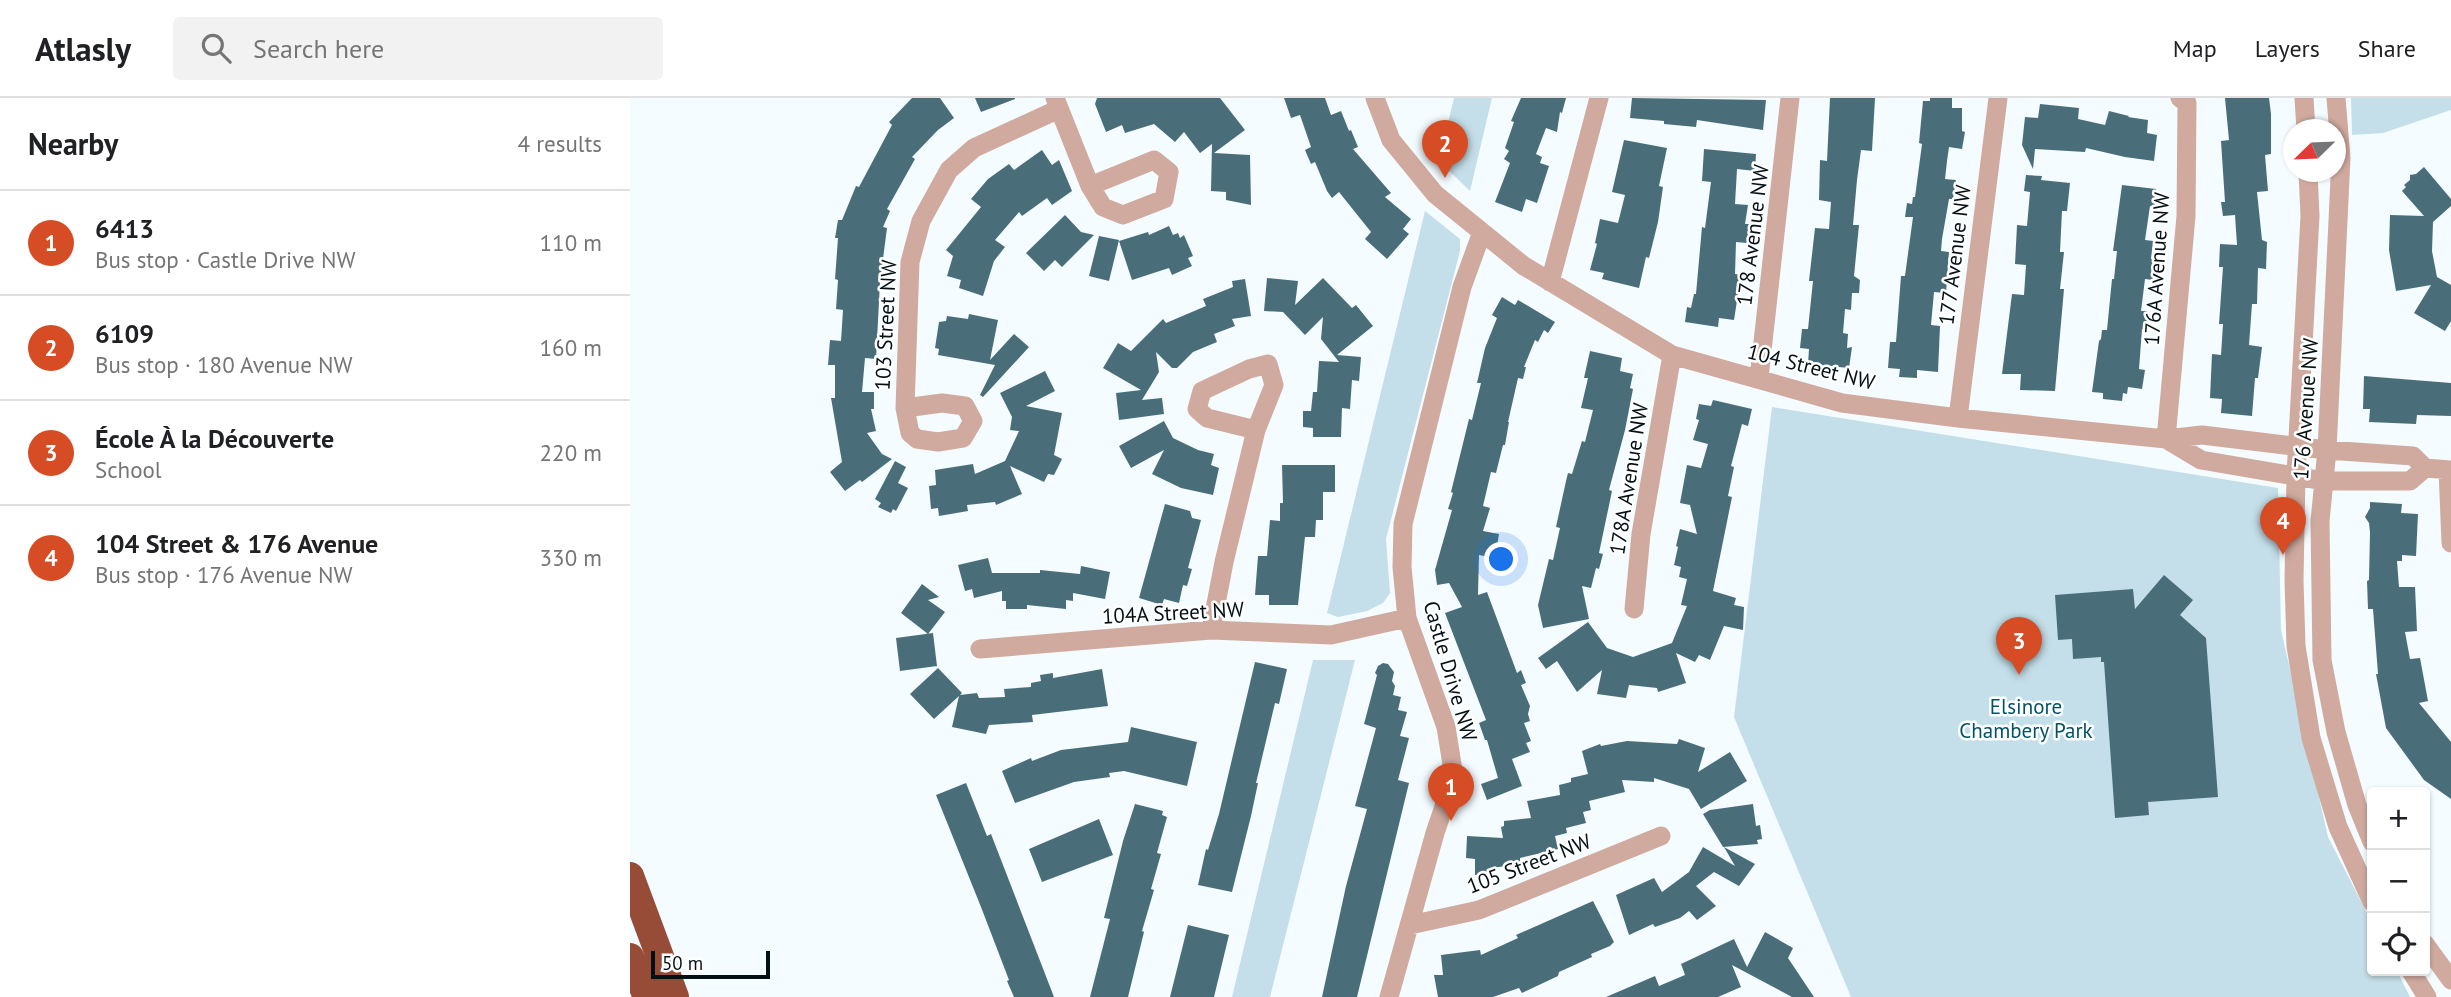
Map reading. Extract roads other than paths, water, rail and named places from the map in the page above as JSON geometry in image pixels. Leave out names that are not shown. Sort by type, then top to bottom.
[{"type":"highway","points":[[630,876],[675,997]]},
{"type":"highway","points":[[630,957],[647,997]]},
{"type":"street","name":"104 Street NW","points":[[1375,98],[1391,140],[1435,194],[1524,266],[1672,355],[1842,403],[2166,439],[2202,435],[2327,450],[2413,456],[2426,468],[2449,470]]},
{"type":"street","points":[[1550,282],[1599,98]]},
{"type":"street","name":"178 Avenue NW","points":[[1759,378],[1790,98]]},
{"type":"street","name":"177 Avenue NW","points":[[1958,418],[1998,98]]},
{"type":"street","points":[[2304,98],[2305,119]]},
{"type":"street","name":"176 Avenue NW","points":[[2336,98],[2340,158],[2327,450],[2320,521],[2322,660],[2336,732],[2367,830]]},
{"type":"street","name":"176A Avenue NW","points":[[2166,439],[2186,216],[2183,100]]},
{"type":"street","points":[[1057,104],[1090,186]]},
{"type":"street","name":"103 Street NW","points":[[905,408],[910,262],[921,221],[939,185],[948,170],[974,148],[1057,104]]},
{"type":"street","name":"176 Avenue NW","points":[[2308,182],[2310,216],[2296,475],[2294,580],[2297,646],[2311,738],[2338,827],[2367,891]]},
{"type":"street","name":"Castle Drive NW","points":[[1390,997],[1435,833],[1454,777],[1446,727],[1407,618],[1402,567],[1404,524],[1462,287],[1482,232]]},
{"type":"street","name":"178A Avenue NW","points":[[1634,610],[1641,534],[1672,355]]},
{"type":"street","points":[[1211,630],[1224,562],[1256,430]]},
{"type":"street","name":"104 Street NW","points":[[2166,439],[2201,460],[2324,481],[2410,481],[2426,468]]},
{"type":"street","points":[[2449,470],[2451,542]]},
{"type":"street","name":"104A Street NW","points":[[980,649],[1211,630],[1331,635],[1407,618]]},
{"type":"street","name":"105 Street NW","points":[[1410,925],[1479,910],[1661,836]]},
{"type":"street","points":[[2430,951],[2451,980]]},
{"type":"street","points":[[2414,976],[2427,997]]},
{"type":"place","name":"6109","points":[[1445,178]]},
{"type":"place","name":"104 Street & 176 Avenue","points":[[2283,555]]},
{"type":"place","name":"École À la Découverte","points":[[2019,675]]},
{"type":"place","name":"6413","points":[[1451,821]]},
{"type":"park label","name":"Elsinore Chambery Park","points":[[2026,719]]}]
